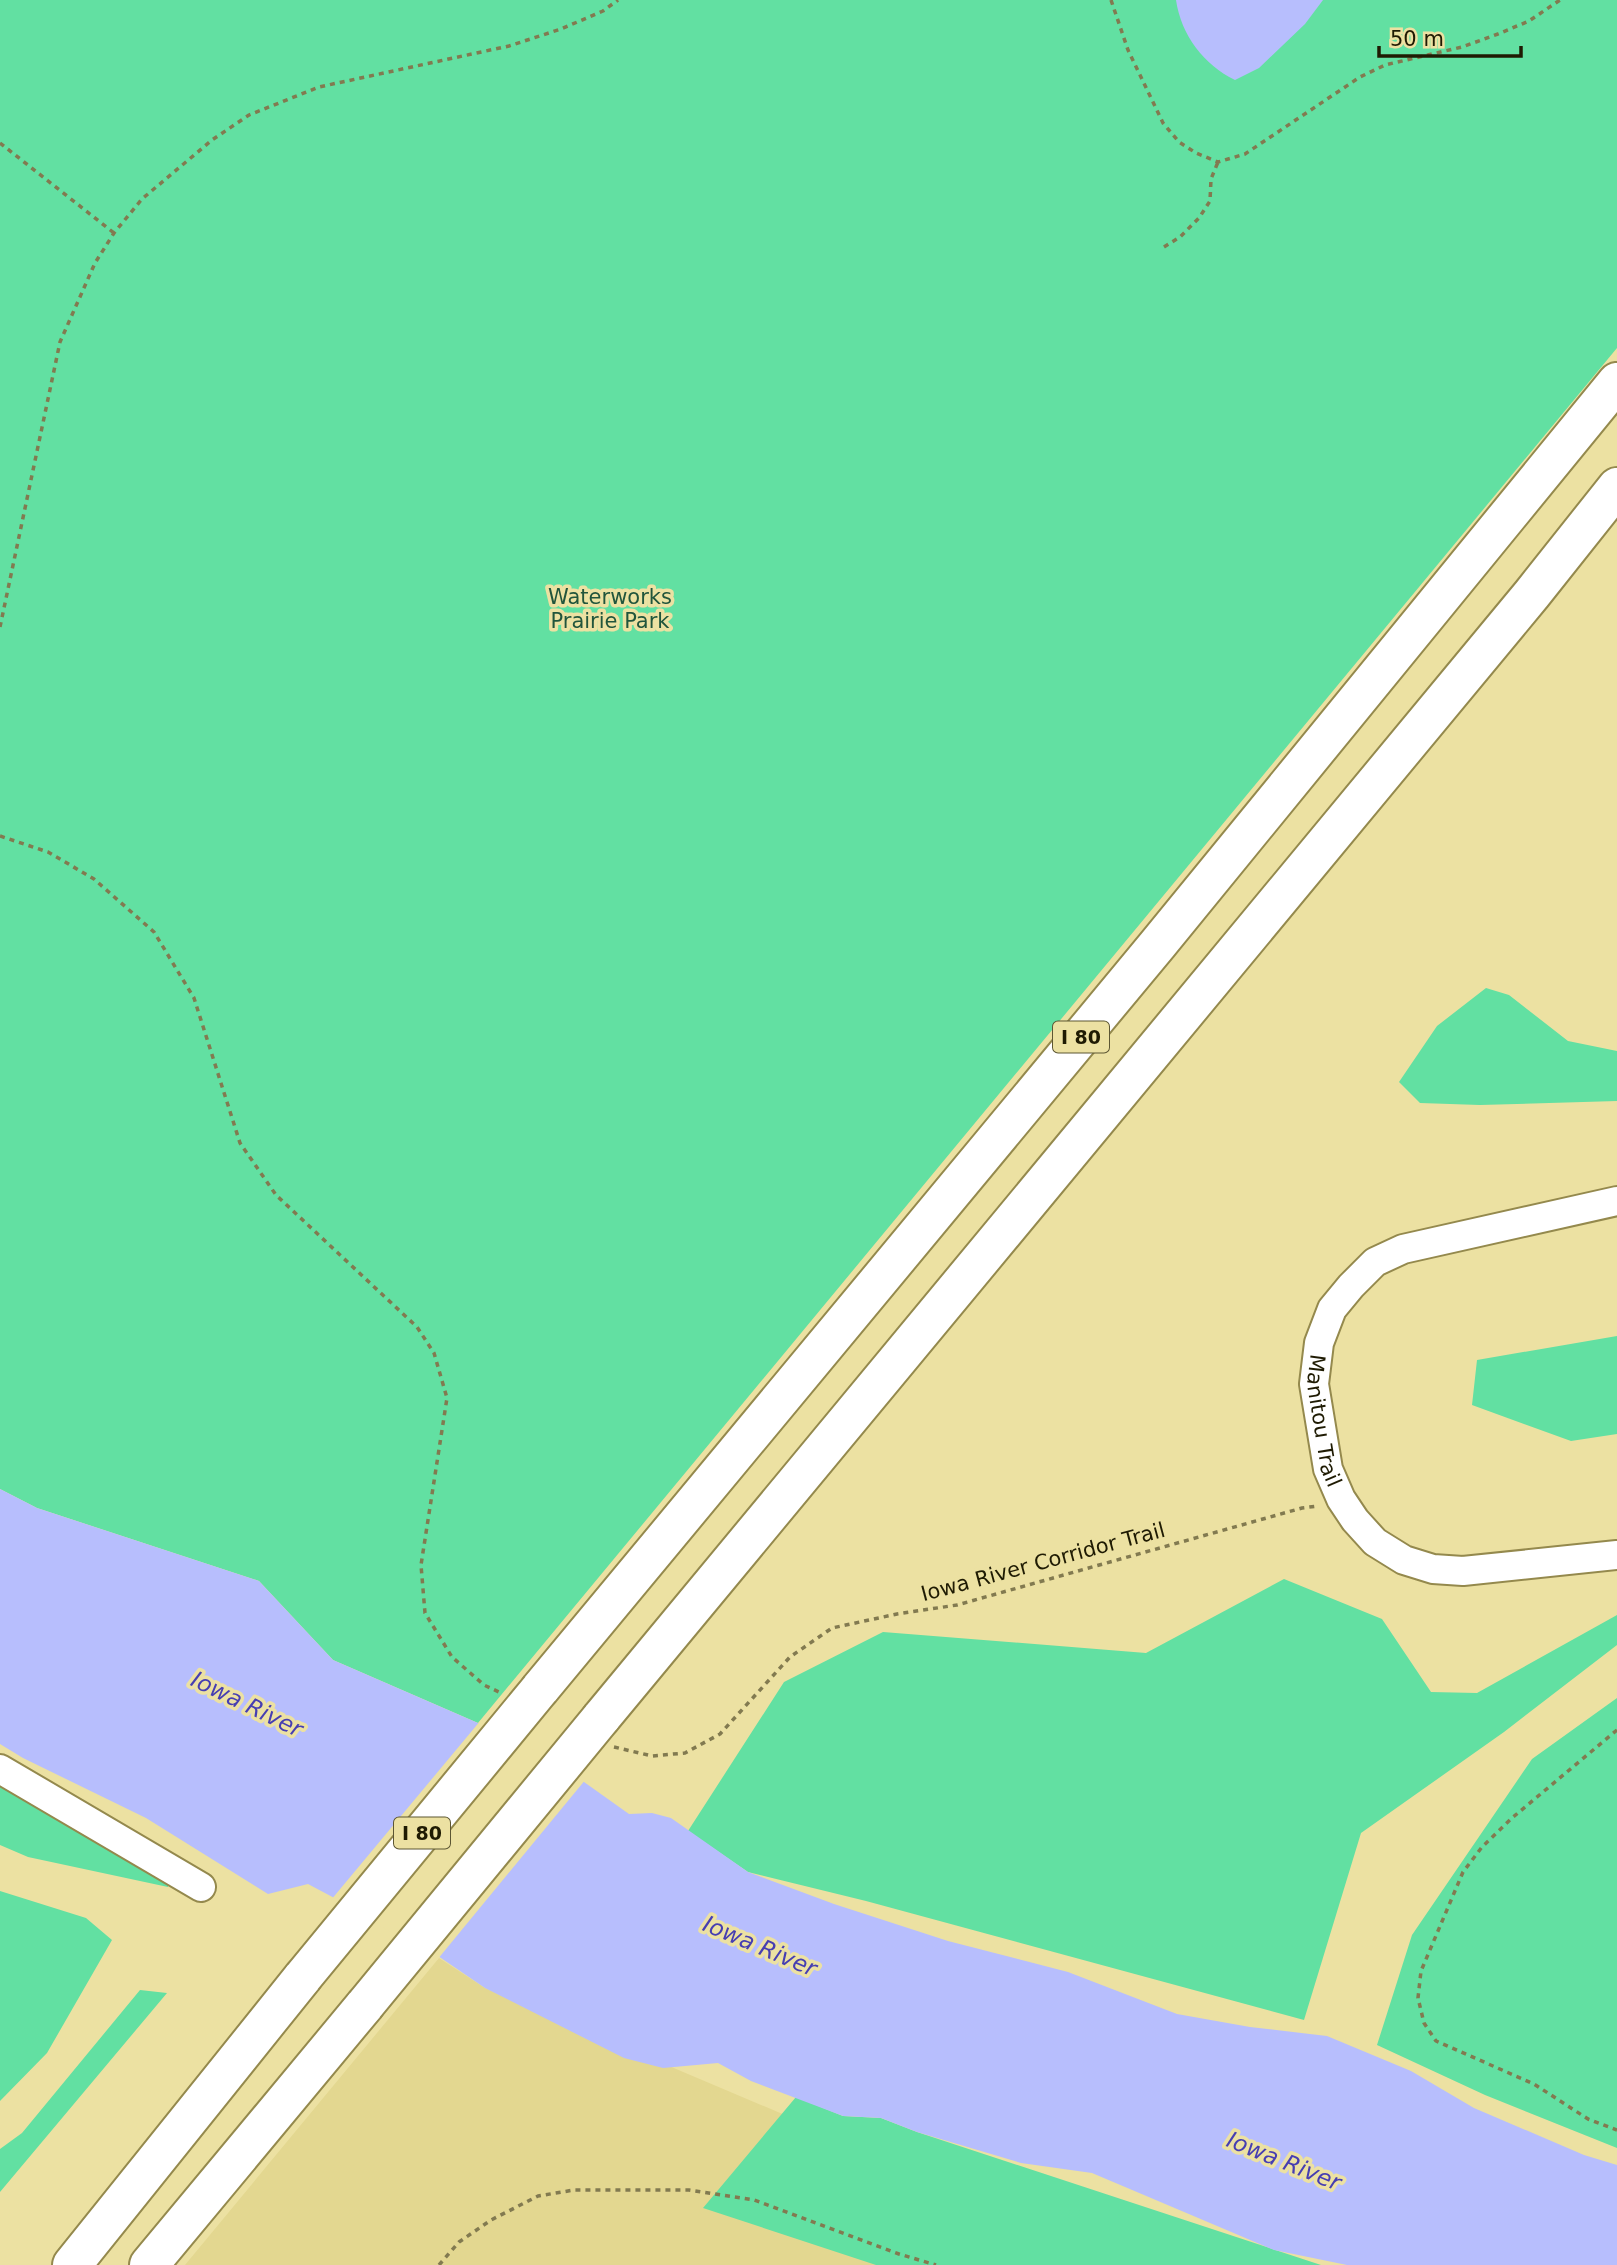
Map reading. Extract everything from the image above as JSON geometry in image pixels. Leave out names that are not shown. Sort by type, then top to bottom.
[{"type":"highway","name":"I 80","points":[[72,2265],[303,1977],[1149,955],[1617,382]]},
{"type":"highway","points":[[149,2265],[365,2005],[605,1731],[1617,487]]},
{"type":"highway","points":[[53,2265],[237,2060]]},
{"type":"street","name":"Manitou Trail","points":[[1617,1201],[1403,1249],[1375,1262],[1332,1309],[1319,1343],[1314,1384],[1328,1469],[1341,1499],[1375,1542],[1404,1560],[1433,1569],[1463,1571],[1617,1555]]},
{"type":"street","points":[[0,1769],[201,1887]]},
{"type":"path","points":[[0,627],[60,342],[95,263],[114,233],[142,199],[212,140],[249,115],[319,87],[509,46],[561,29],[603,11],[618,0]]},
{"type":"path","points":[[1111,0],[1128,50],[1163,123],[1179,142],[1217,162],[1245,153],[1360,77],[1385,65],[1462,47],[1498,34],[1529,22],[1560,0]]},
{"type":"path","points":[[0,143],[114,233]]},
{"type":"path","points":[[1164,247],[1180,237],[1210,201],[1211,179],[1217,162]]},
{"type":"path","points":[[0,836],[48,852],[94,879],[154,932],[194,998],[240,1143],[276,1195],[417,1327],[435,1353],[447,1398],[421,1565],[425,1613],[452,1657],[484,1685],[503,1694]]},
{"type":"path","name":"Iowa River Corridor Trail","points":[[605,1731],[619,1749],[652,1756],[685,1753],[720,1734],[790,1657],[832,1628],[957,1605],[1341,1499]]},
{"type":"path","points":[[1617,1730],[1512,1818],[1482,1847],[1464,1872],[1421,1971],[1418,1998],[1424,2023],[1436,2041],[1534,2084],[1588,2119],[1617,2130]]},
{"type":"path","points":[[439,2265],[458,2242],[491,2220],[538,2196],[574,2190],[689,2190],[754,2200],[936,2265]]},
{"type":"shaded area","points":[[439,1958],[485,1988],[1139,2265],[185,2265]]},
{"type":"green space","name":"Waterworks Prairie Park","points":[[0,0],[1617,0],[1617,348],[478,1723],[333,1660],[259,1581],[37,1508],[0,1489]]},
{"type":"green space","points":[[1486,988],[1509,995],[1568,1041],[1617,1051],[1617,1101],[1480,1105],[1420,1103],[1399,1082],[1437,1026]]},
{"type":"green space","points":[[1617,1336],[1617,1434],[1571,1441],[1472,1405],[1477,1360]]},
{"type":"green space","points":[[1284,1579],[1382,1619],[1431,1692],[1477,1693],[1617,1615],[1617,1645],[1504,1732],[1361,1833],[1304,2020],[866,1901],[748,1872],[688,1831],[784,1682],[883,1632],[1146,1653]]},
{"type":"green space","points":[[1617,1698],[1617,2148],[1485,2095],[1377,2045],[1412,1935],[1532,1759]]},
{"type":"green space","points":[[0,1778],[168,1874],[168,1887],[28,1857],[0,1845]]},
{"type":"green space","points":[[0,1891],[86,1918],[112,1940],[47,2053],[0,2101]]},
{"type":"green space","points":[[140,1990],[167,1993],[0,2192],[0,2149],[22,2133]]},
{"type":"green space","points":[[796,2097],[843,2116],[881,2118],[1321,2265],[876,2265],[703,2208]]},
{"type":"water","points":[[1176,0],[1323,0],[1305,24],[1259,68],[1235,80],[1213,66],[1196,48],[1183,25]]},
{"type":"water","name":"Iowa River","points":[[0,1489],[37,1508],[259,1581],[333,1660],[478,1723],[584,1782],[629,1814],[652,1813],[671,1818],[748,1872],[834,1904],[948,1941],[1068,1972],[1177,2014],[1250,2027],[1327,2036],[1411,2071],[1474,2108],[1584,2155],[1617,2165],[1617,2265],[1347,2265],[1274,2250],[1092,2173],[1021,2163],[917,2132],[881,2118],[843,2116],[751,2081],[718,2063],[663,2068],[624,2058],[485,1988],[419,1943],[308,1884],[268,1894],[146,1818],[0,1744]]},
{"type":"pier","points":[[481,1720],[586,1779],[437,1960],[417,1946],[331,1900]]}]
